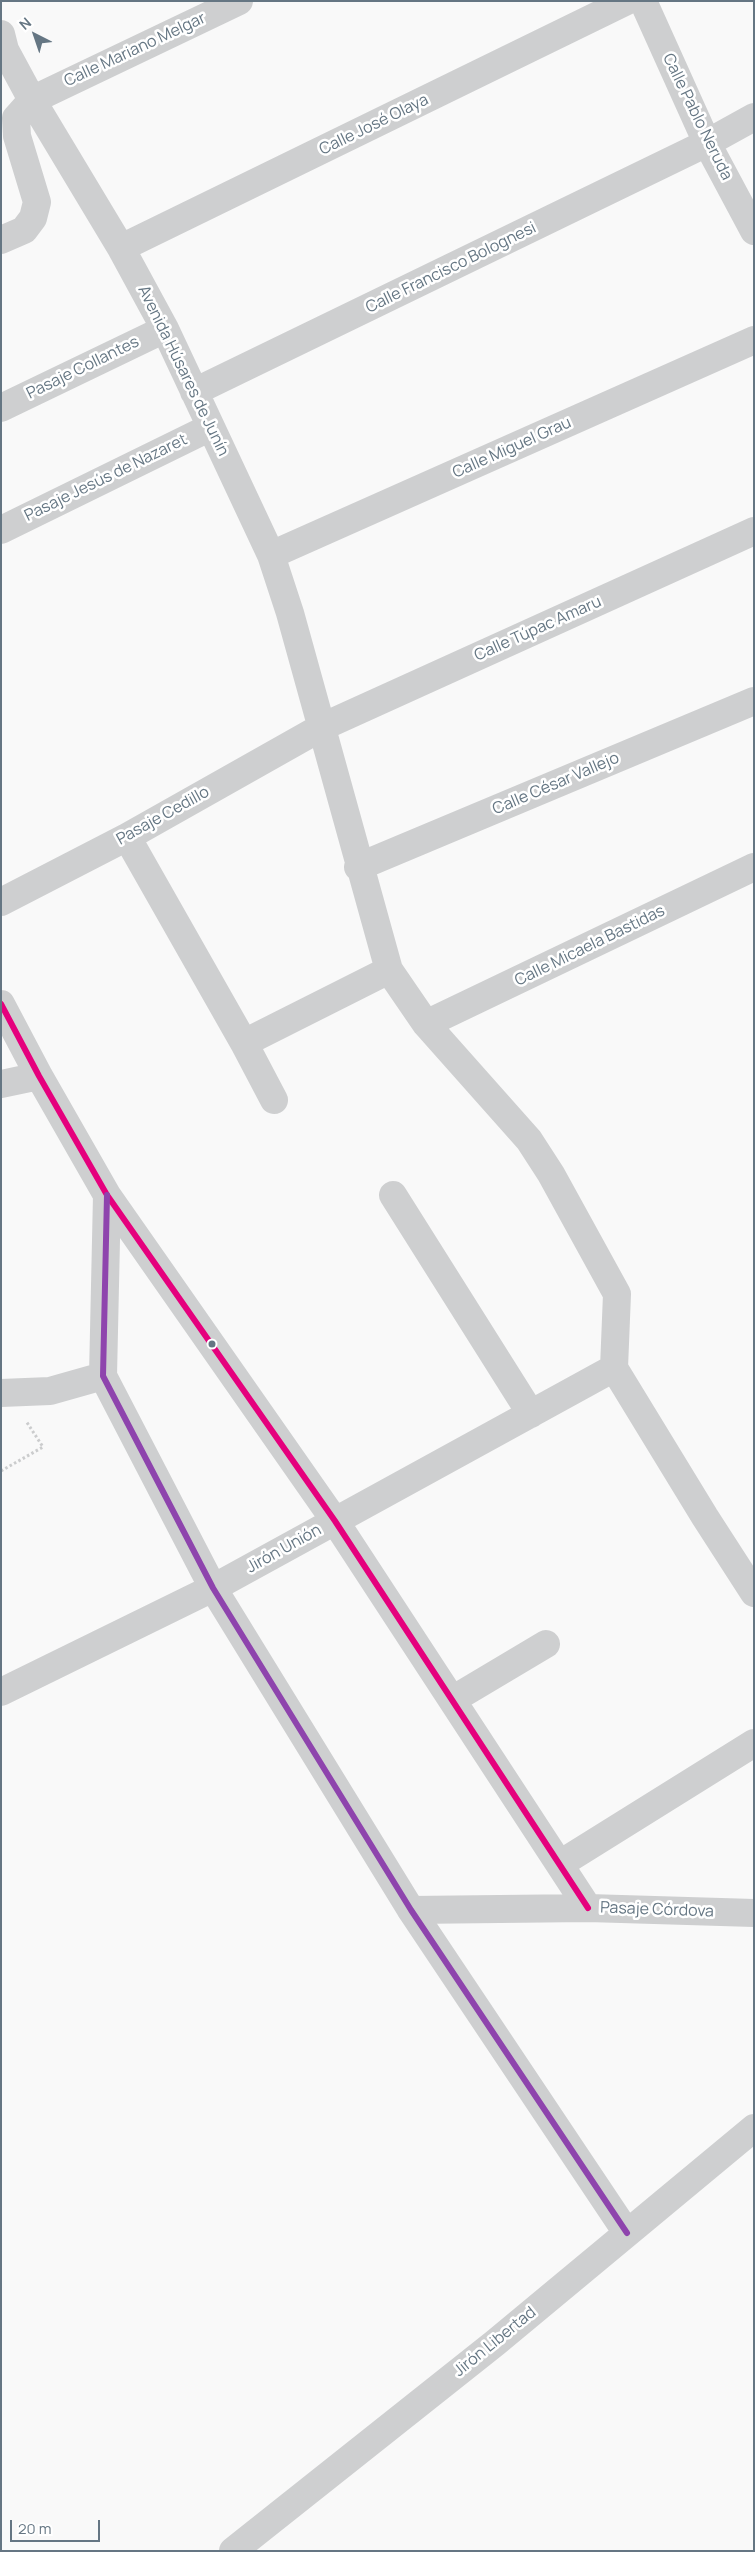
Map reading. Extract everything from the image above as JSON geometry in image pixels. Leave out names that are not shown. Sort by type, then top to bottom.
[{"type":"street","name":"Calle Mariano Melgar","points":[[32,100],[239,1]]},
{"type":"street","name":"Calle José Olaya","points":[[120,248],[627,1]]},
{"type":"street","name":"Calle Pablo Neruda","points":[[643,1],[708,143],[754,231]]},
{"type":"street","name":"Avenida Húsares de Junín","points":[[1,34],[5,50],[32,100],[120,248],[165,329],[271,555],[322,727],[358,867],[389,970],[426,1024],[529,1140],[551,1174],[617,1294],[614,1368]]},
{"type":"street","points":[[1,240],[24,230],[33,218],[37,202],[17,136],[16,118],[32,100]]},
{"type":"street","name":"Calle Francisco Bolognesi","points":[[194,392],[708,143],[754,117]]},
{"type":"street","name":"Pasaje Collantes","points":[[1,408],[165,329]]},
{"type":"street","name":"Calle Miguel Grau","points":[[271,555],[754,340]]},
{"type":"street","name":"Pasaje Jesús de Nazaret","points":[[1,530],[211,427]]},
{"type":"street","name":"Calle Túpac Amaru","points":[[322,727],[754,531]]},
{"type":"street","name":"Calle César Vallejo","points":[[358,867],[754,702]]},
{"type":"street","name":"Pasaje Cedillo","points":[[1,902],[127,837],[322,727]]},
{"type":"street","points":[[127,837],[244,1043],[274,1100]]},
{"type":"street","name":"Calle Micaela Bastidas","points":[[426,1024],[754,868]]},
{"type":"street","points":[[244,1043],[389,970]]},
{"type":"street","points":[[1,1004],[39,1076],[107,1195],[336,1521],[588,1908]]},
{"type":"street","points":[[1,1084],[39,1076]]},
{"type":"street","points":[[107,1195],[103,1376],[213,1588],[411,1910],[626,2233]]},
{"type":"street","points":[[393,1195],[531,1414]]},
{"type":"street","points":[[614,1368],[754,1593]]},
{"type":"street","name":"Jirón Unión","points":[[1,1692],[213,1588],[614,1368]]},
{"type":"street","points":[[5,1393],[50,1391],[103,1376]]},
{"type":"street","points":[[452,1700],[546,1644]]},
{"type":"street","points":[[560,1864],[754,1744]]},
{"type":"street","name":"Pasaje Córdova","points":[[411,1910],[588,1908],[754,1914]]},
{"type":"street","name":"Jirón Libertad","points":[[233,2551],[495,2343],[754,2128]]},
{"type":"path","points":[[1,1471],[43,1447],[5,1393]]},
{"type":"transit line","points":[[1,1004],[39,1076],[107,1195],[335,1521],[588,1908]]},
{"type":"transit line","points":[[107,1195],[103,1376],[213,1588],[411,1910],[627,2233]]}]
